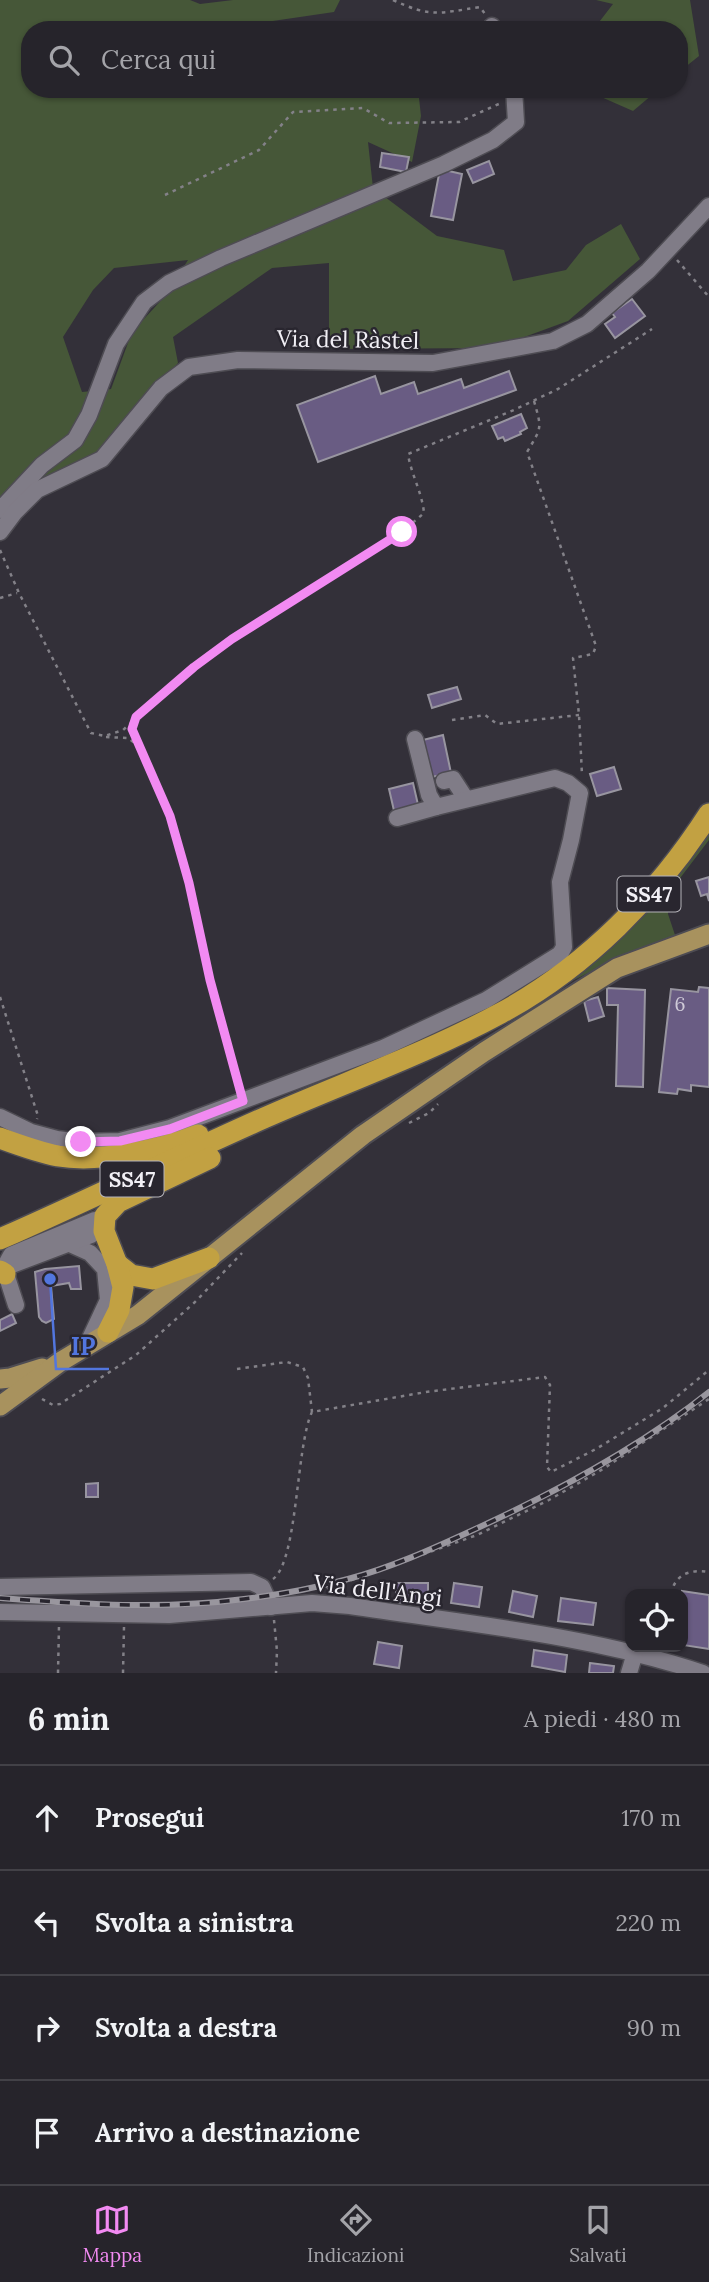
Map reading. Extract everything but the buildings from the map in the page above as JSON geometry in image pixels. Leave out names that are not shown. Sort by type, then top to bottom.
[{"type":"highway","name":"SS47","points":[[0,1239],[264,1118],[467,1030],[539,990],[577,962],[663,879],[709,814]]},
{"type":"highway","points":[[0,1138],[60,1156],[92,1158],[156,1149],[210,1131],[264,1118]]},
{"type":"highway","points":[[108,1332],[119,1310],[123,1287],[117,1264],[106,1240],[103,1222],[105,1216],[118,1202],[206,1161],[264,1118]]},
{"type":"highway","points":[[117,1264],[131,1275],[153,1279],[209,1258]]},
{"type":"main road","points":[[0,1406],[60,1362],[138,1315],[363,1135],[484,1052],[617,968],[709,934]]},
{"type":"main road","points":[[0,1379],[60,1362]]},
{"type":"street","points":[[0,510],[43,465],[75,440],[89,415],[116,344],[144,302],[169,283],[222,258],[432,169],[493,140],[516,122],[514,98]]},
{"type":"street","name":"Via del Ràstel","points":[[0,532],[37,490],[102,460],[161,388],[189,367],[238,360],[433,363],[553,341],[587,324],[648,271],[709,206]]},
{"type":"street","points":[[415,739],[429,795],[436,807]]},
{"type":"street","points":[[0,1117],[31,1132],[81,1142],[120,1141],[170,1129],[383,1048],[486,1000],[560,954],[564,947],[560,882],[580,793],[568,783],[555,778],[397,818]]},
{"type":"street","points":[[444,781],[453,779],[466,799]]},
{"type":"street","points":[[3,1271],[99,1230],[103,1222],[94,1220],[11,1255],[3,1271],[16,1305]]},
{"type":"street","points":[[70,1244],[90,1253],[105,1269],[108,1300],[86,1347]]},
{"type":"street","points":[[0,1587],[251,1582],[262,1587],[271,1607]]},
{"type":"street","name":"Via dell'Angi","points":[[0,1612],[169,1615],[312,1603],[350,1606],[591,1643],[703,1673]]},
{"type":"street","points":[[629,1673],[635,1653]]},
{"type":"path","points":[[393,0],[416,11],[434,14],[480,7],[489,21]]},
{"type":"path","points":[[165,195],[259,150],[293,112],[363,108],[389,123],[459,122],[505,98]]},
{"type":"path","points":[[668,249],[709,298]]},
{"type":"path","points":[[105,736],[123,730],[194,667],[232,639],[402,532],[424,513],[423,499],[410,466],[408,453],[558,389],[652,329]]},
{"type":"path","points":[[534,401],[541,424],[538,436],[527,452],[596,646],[593,654],[573,658],[583,766],[580,793]]},
{"type":"path","points":[[0,550],[19,593],[91,733],[128,738],[141,748]]},
{"type":"path","points":[[0,598],[19,593]]},
{"type":"path","points":[[453,719],[485,716],[498,724],[579,715]]},
{"type":"path","points":[[136,717],[132,729],[170,816],[182,856],[210,980],[243,1101]]},
{"type":"path","points":[[0,997],[38,1116],[31,1132]]},
{"type":"path","points":[[401,1126],[429,1113],[443,1098]]},
{"type":"path","points":[[42,1399],[53,1405],[60,1404],[136,1355],[195,1302],[243,1253]]},
{"type":"path","points":[[236,1368],[287,1362],[303,1367],[308,1378],[312,1412],[307,1423],[285,1556],[278,1575],[262,1587]]},
{"type":"path","points":[[312,1412],[426,1392],[545,1377],[550,1385],[547,1467],[551,1472],[596,1449],[663,1408],[709,1370]]},
{"type":"path","points":[[312,1603],[327,1589],[477,1535],[549,1500],[603,1469],[709,1399]]},
{"type":"path","points":[[672,1589],[679,1577],[688,1572],[709,1572]]},
{"type":"path","points":[[271,1607],[275,1624],[276,1673]]},
{"type":"path","points":[[58,1673],[60,1612]]},
{"type":"path","points":[[123,1673],[124,1614]]},
{"type":"green space","points":[[0,0],[190,0],[200,4],[233,0],[340,0],[334,12],[272,21],[21,21],[21,98],[419,98],[421,116],[412,162],[368,142],[373,188],[437,236],[504,250],[513,281],[566,270],[586,245],[621,224],[640,259],[568,321],[494,348],[329,349],[329,263],[272,268],[173,337],[178,363],[94,461],[0,507]],"holes":[[[188,260],[166,295],[132,332],[111,389],[82,392],[63,337],[93,290],[114,268]]]},
{"type":"green space","points":[[596,0],[690,0],[699,56],[688,65],[688,21],[600,21],[613,4]]},
{"type":"green space","points":[[603,98],[648,98],[633,111]]},
{"type":"green space","points":[[709,832],[709,840],[668,894],[668,914],[676,938],[624,955],[574,980],[646,910]]},
{"type":"railway","points":[[0,1598],[122,1605],[182,1604],[296,1591],[364,1575],[441,1545],[564,1485],[624,1451],[709,1392]]},
{"type":"place","name":"IP","points":[[50,1279]]},
{"type":"route","points":[[81,1142],[120,1141],[170,1129],[243,1101],[170,816],[132,729],[136,717],[194,667],[232,639],[402,532]]}]
